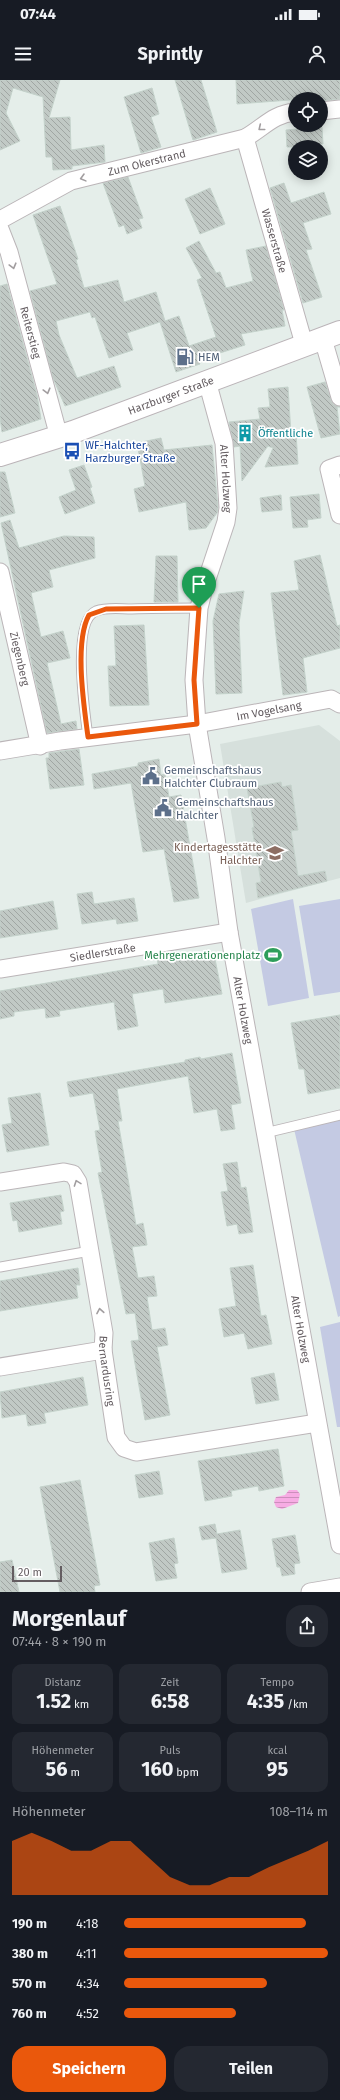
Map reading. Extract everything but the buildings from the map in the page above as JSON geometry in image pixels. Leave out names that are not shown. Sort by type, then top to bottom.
[{"type":"main road","name":"Harzburger Straße","points":[[0,455],[59,437],[322,339]]},
{"type":"street","points":[[328,110],[340,109]]},
{"type":"street","name":"Zum Okerstrand","points":[[0,220],[71,181],[244,138],[256,132],[275,116],[288,113]]},
{"type":"street","name":"Wasserstraße","points":[[244,138],[322,339],[340,398]]},
{"type":"street","name":"Reiterstieg","points":[[0,229],[9,252],[59,437]]},
{"type":"street","name":"Alter Holzweg","points":[[208,381],[224,443],[228,508],[226,522],[204,588],[199,608],[194,680],[197,724],[216,838],[229,932],[340,1545]]},
{"type":"street","points":[[340,465],[329,469],[340,515]]},
{"type":"street","name":"Ziegenberg","points":[[0,572],[40,746]]},
{"type":"street","name":"Im Vogelsang","points":[[0,751],[40,746],[88,737],[197,724],[331,699],[340,704]]},
{"type":"street","name":"Siedlerstraße","points":[[0,969],[229,932]]},
{"type":"street","name":"Bernardusring","points":[[0,1182],[64,1172],[73,1174],[78,1182],[104,1333],[103,1350],[116,1437],[124,1448],[136,1452],[317,1423]]},
{"type":"street","points":[[0,1367],[103,1350]]},
{"type":"street","points":[[310,1592],[340,1587]]},
{"type":"lane","points":[[88,737],[82,666],[83,634],[89,615],[106,609],[199,608]]},
{"type":"lane","points":[[265,1132],[340,1115]]},
{"type":"lane","points":[[0,1267],[90,1251]]},
{"type":"shaded area","points":[[319,725],[340,741],[340,878],[246,903],[220,744]]},
{"type":"shaded area","points":[[293,899],[309,998],[268,1006],[251,909]]},
{"type":"shaded area","points":[[340,899],[340,992],[314,996],[299,906]]},
{"type":"shaded area","points":[[340,1118],[340,1316],[338,1317],[294,1129]]},
{"type":"shaded area","points":[[340,1322],[340,1427],[337,1427],[320,1327]]},
{"type":"shaded area","points":[[289,1490],[297,1490],[300,1494],[298,1503],[282,1509],[276,1507],[274,1502],[276,1497],[285,1495]]},
{"type":"place","name":"HEM","points":[[185,357]]},
{"type":"place","name":"Öffentliche","points":[[245,433]]},
{"type":"place","name":"WF-Halchter, Harzburger Straße","points":[[72,451]]},
{"type":"place","name":"Gemeinschaftshaus Halchter Clubraum","points":[[151,776]]},
{"type":"place","name":"Gemeinschaftshaus Halchter","points":[[163,808]]},
{"type":"place","name":"Kindertagesstätte Halchter","points":[[275,853]]},
{"type":"place","name":"Mehrgenerationenplatz","points":[[273,955]]},
{"type":"route","points":[[199,608],[194,680],[197,724],[88,737],[82,666],[83,634],[85,622],[89,615],[95,611],[106,609],[199,608]]}]
